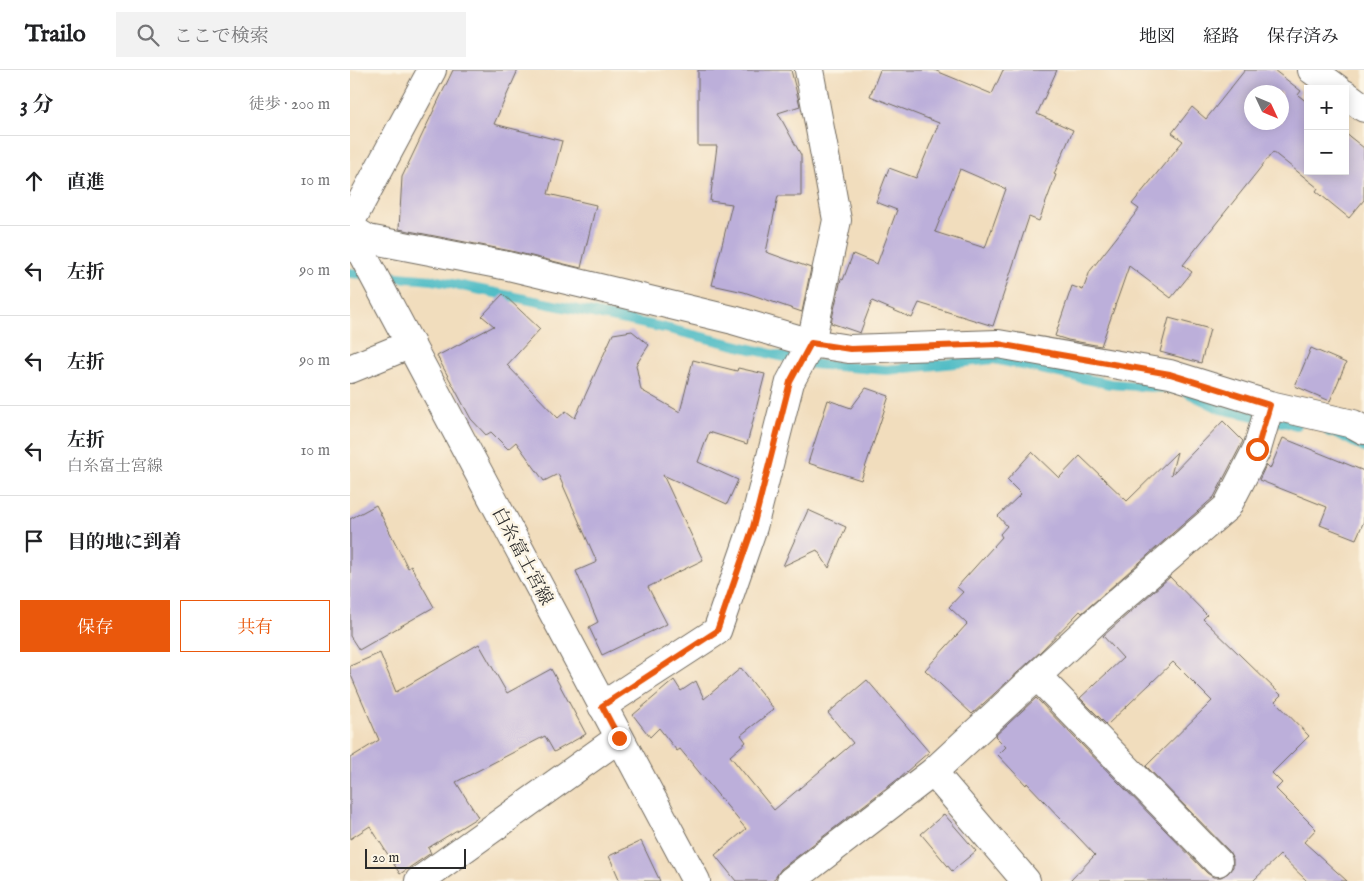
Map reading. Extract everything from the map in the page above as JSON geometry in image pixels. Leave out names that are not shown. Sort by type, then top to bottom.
[{"type":"street","points":[[350,223],[432,70]]},
{"type":"street","points":[[602,706],[717,631],[753,527],[790,382],[811,343],[837,220],[809,70]]},
{"type":"street","points":[[1312,70],[1333,85]]},
{"type":"street","points":[[1349,97],[1364,108]]},
{"type":"street","points":[[350,230],[368,239],[508,266],[733,320],[811,343],[850,349],[998,344],[1170,374],[1270,405],[1353,424],[1364,430]]},
{"type":"street","name":"白糸富士宮線","points":[[350,230],[696,881]]},
{"type":"street","points":[[350,369],[410,344]]},
{"type":"street","points":[[791,881],[933,772],[1037,676],[1227,507],[1257,449],[1270,405]]},
{"type":"street","points":[[1037,676],[1218,862]]},
{"type":"street","points":[[419,881],[619,738]]},
{"type":"street","points":[[933,772],[1026,881]]},
{"type":"building","points":[[453,70],[518,70],[494,124],[562,141],[548,194],[596,205],[581,268],[511,251],[399,229],[402,177]]},
{"type":"building","points":[[698,70],[791,70],[800,106],[778,113],[801,155],[801,196],[778,196],[766,252],[811,268],[802,312],[744,292],[712,285],[732,204],[710,201],[717,146],[698,146]]},
{"type":"building","points":[[880,70],[934,70],[992,94],[1003,70],[1057,70],[1037,114],[1073,130],[1054,174],[1056,175],[1039,221],[1029,217],[993,326],[919,303],[912,318],[872,301],[860,333],[831,323],[841,279],[843,280],[853,254],[877,264],[897,210],[876,202],[889,168],[916,178],[939,123],[870,96]],"holes":[[[960,169],[1006,189],[985,248],[935,232]]]},
{"type":"building","points":[[1245,70],[1274,70],[1301,91],[1298,95],[1304,100],[1304,175],[1349,175],[1349,136],[1364,148],[1364,200],[1349,218],[1316,191],[1318,188],[1273,152],[1183,265],[1192,272],[1171,298],[1129,266],[1101,346],[1055,336],[1072,286],[1083,290],[1090,271],[1139,209],[1132,204],[1183,141],[1172,133],[1192,107],[1206,119]]},
{"type":"building","points":[[503,294],[540,329],[507,365],[558,418],[566,411],[575,418],[613,334],[632,331],[649,345],[636,365],[641,390],[680,412],[693,360],[737,371],[738,368],[765,374],[747,444],[709,432],[698,462],[738,480],[727,504],[663,475],[703,560],[648,587],[667,624],[602,655],[589,627],[598,622],[576,571],[597,562],[558,474],[544,481],[516,442],[508,449],[491,432],[486,435],[471,419],[437,356],[494,326],[482,316]]},
{"type":"building","points":[[1169,318],[1210,329],[1201,363],[1160,352]]},
{"type":"building","points":[[1311,348],[1346,363],[1330,401],[1295,386]]},
{"type":"building","points":[[866,388],[889,396],[861,480],[808,463],[828,400],[851,408]]},
{"type":"building","points":[[1223,421],[1243,441],[1214,497],[1082,613],[1080,611],[1040,652],[972,714],[925,670],[967,624],[949,607],[963,592],[957,587],[1002,537],[1000,534],[1007,526],[998,516],[1021,494],[1007,480],[1032,452],[1059,478],[1080,456],[1127,501],[1177,452],[1171,475]]},
{"type":"building","points":[[1283,438],[1364,471],[1364,521],[1356,539],[1320,525],[1327,507],[1259,480],[1266,465],[1270,469]]},
{"type":"building","points":[[376,505],[408,568],[411,566],[434,607],[359,650],[350,636],[350,519]]},
{"type":"building","points":[[808,510],[846,527],[829,568],[817,550],[783,566]]},
{"type":"building","points":[[1170,577],[1207,615],[1203,619],[1281,695],[1275,701],[1309,736],[1272,773],[1282,783],[1276,789],[1316,829],[1304,842],[1347,881],[1307,881],[1280,855],[1253,881],[1070,881],[1095,855],[998,755],[1006,747],[995,736],[1036,698],[1207,873],[1213,877],[1221,877],[1233,867],[1233,859],[1229,851],[1146,766],[1212,701],[1173,662],[1107,725],[1080,698],[1123,658],[1103,636]]},
{"type":"building","points":[[479,644],[507,693],[551,669],[586,734],[554,752],[545,736],[456,782],[478,817],[428,848],[431,853],[400,874],[370,826],[350,839],[350,758],[379,740],[350,673],[350,666],[380,653],[396,692]]},
{"type":"building","points":[[741,668],[774,709],[741,735],[746,742],[730,756],[774,810],[853,743],[828,713],[867,680],[929,752],[898,779],[781,869],[773,881],[736,881],[715,855],[746,829],[680,749],[677,751],[659,728],[650,737],[633,715],[674,680],[681,691],[696,681],[704,699]]},
{"type":"building","points":[[944,814],[976,851],[952,871],[921,834]]},
{"type":"building","points":[[641,841],[660,881],[620,881],[609,856]]},
{"type":"waterway","points":[[350,273],[433,280],[665,328],[812,364],[887,370],[994,359],[1110,384],[1180,389],[1221,409],[1297,425]]},
{"type":"waterway","points":[[1329,432],[1337,433],[1364,448]]},
{"type":"route","points":[[619,738],[602,706],[717,631],[753,527],[790,382],[811,343],[850,349],[998,344],[1170,374],[1270,405],[1257,449]]}]
